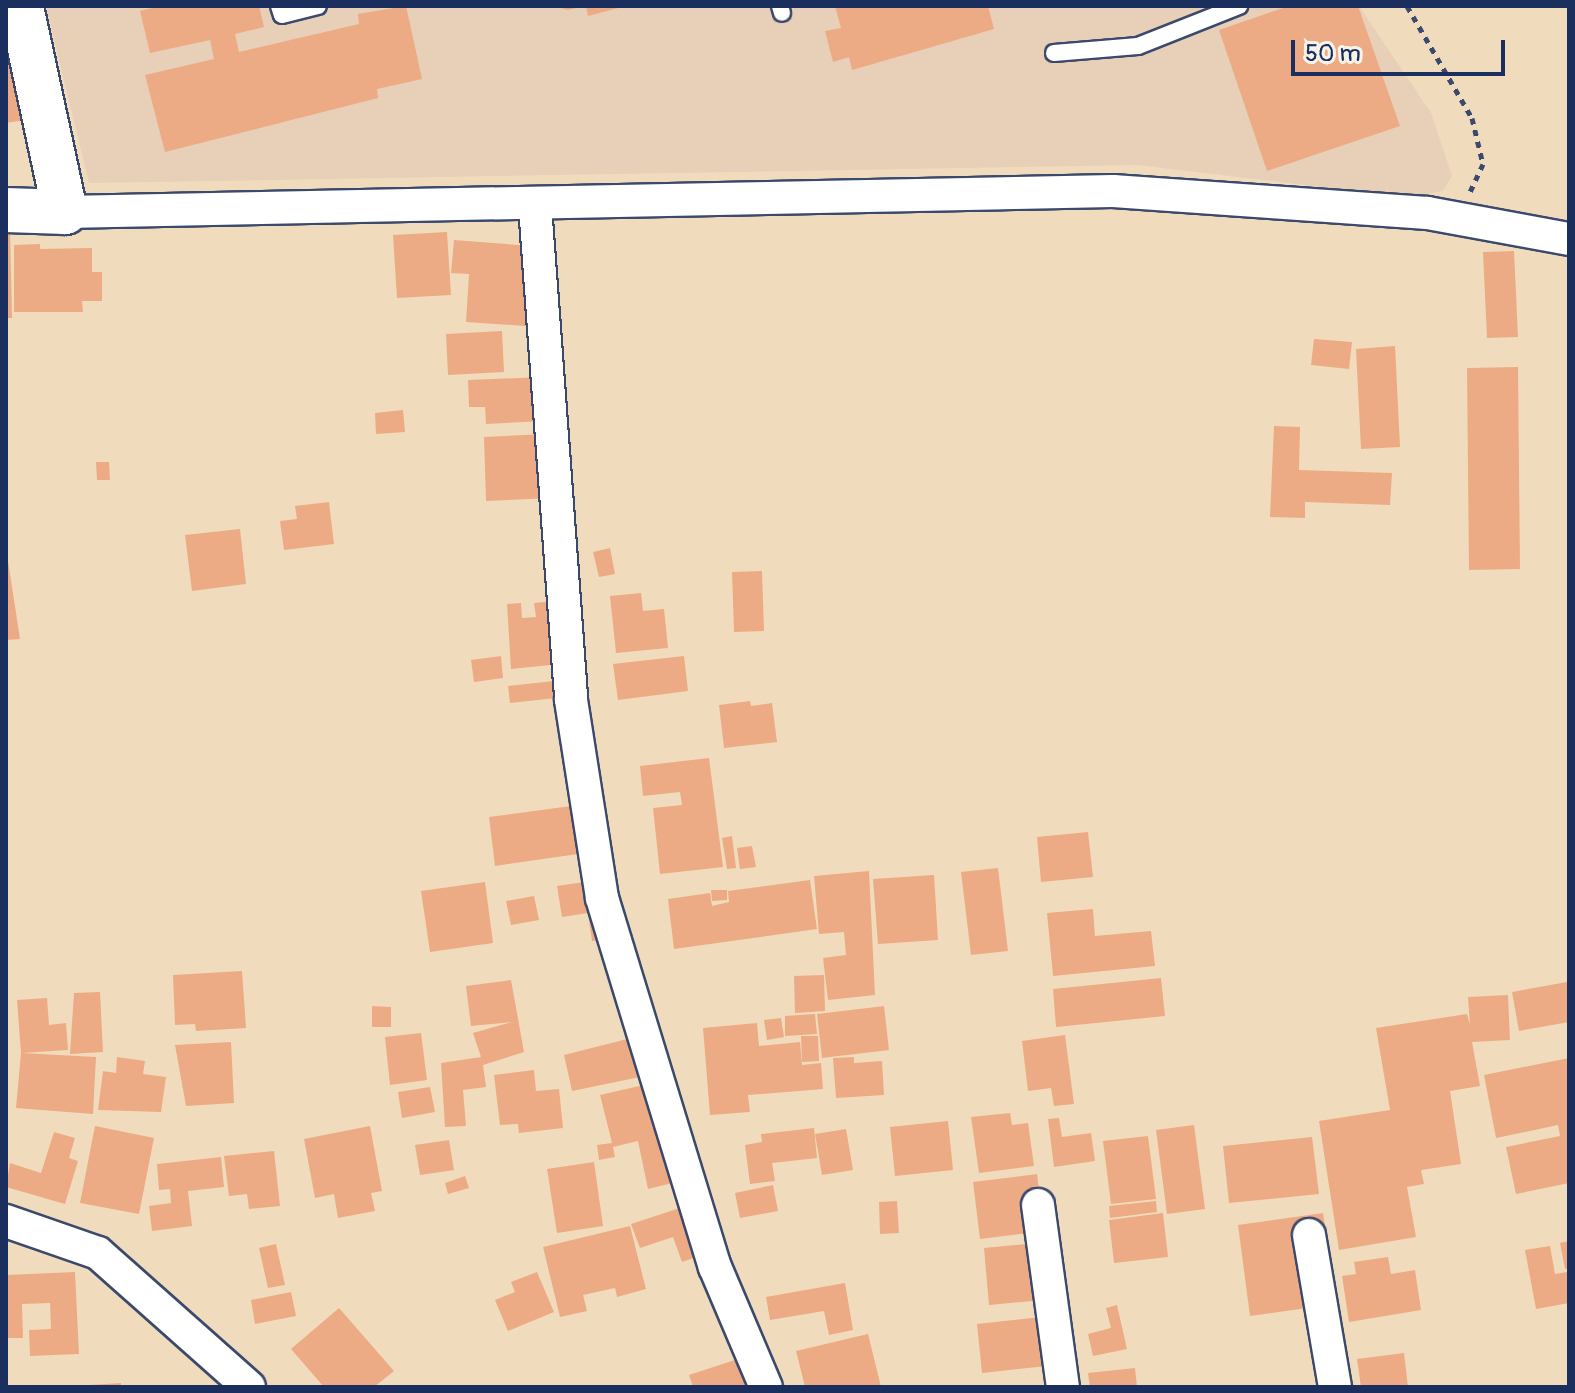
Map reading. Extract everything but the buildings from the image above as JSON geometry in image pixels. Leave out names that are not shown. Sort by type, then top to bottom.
[{"type":"street","points":[[21,6],[65,212]]},
{"type":"street","points":[[6,210],[65,212],[535,206],[1113,191],[1427,213],[1569,239]]},
{"type":"street","points":[[535,206],[571,700],[602,898],[715,1267],[766,1387]]},
{"type":"street","points":[[1038,1205],[1063,1387]]},
{"type":"street","points":[[6,1221],[98,1253],[249,1387]]},
{"type":"street","points":[[1309,1235],[1335,1387]]},
{"type":"lane","points":[[279,6],[282,15],[318,6]]},
{"type":"lane","points":[[1054,53],[1138,46],[1239,6]]},
{"type":"path","points":[[1407,6],[1472,118],[1483,164],[1467,198],[1427,213]]},
{"type":"shaded area","points":[[46,6],[1359,6],[1431,113],[1452,176],[1443,191],[1407,197],[1137,165],[89,183]]}]
